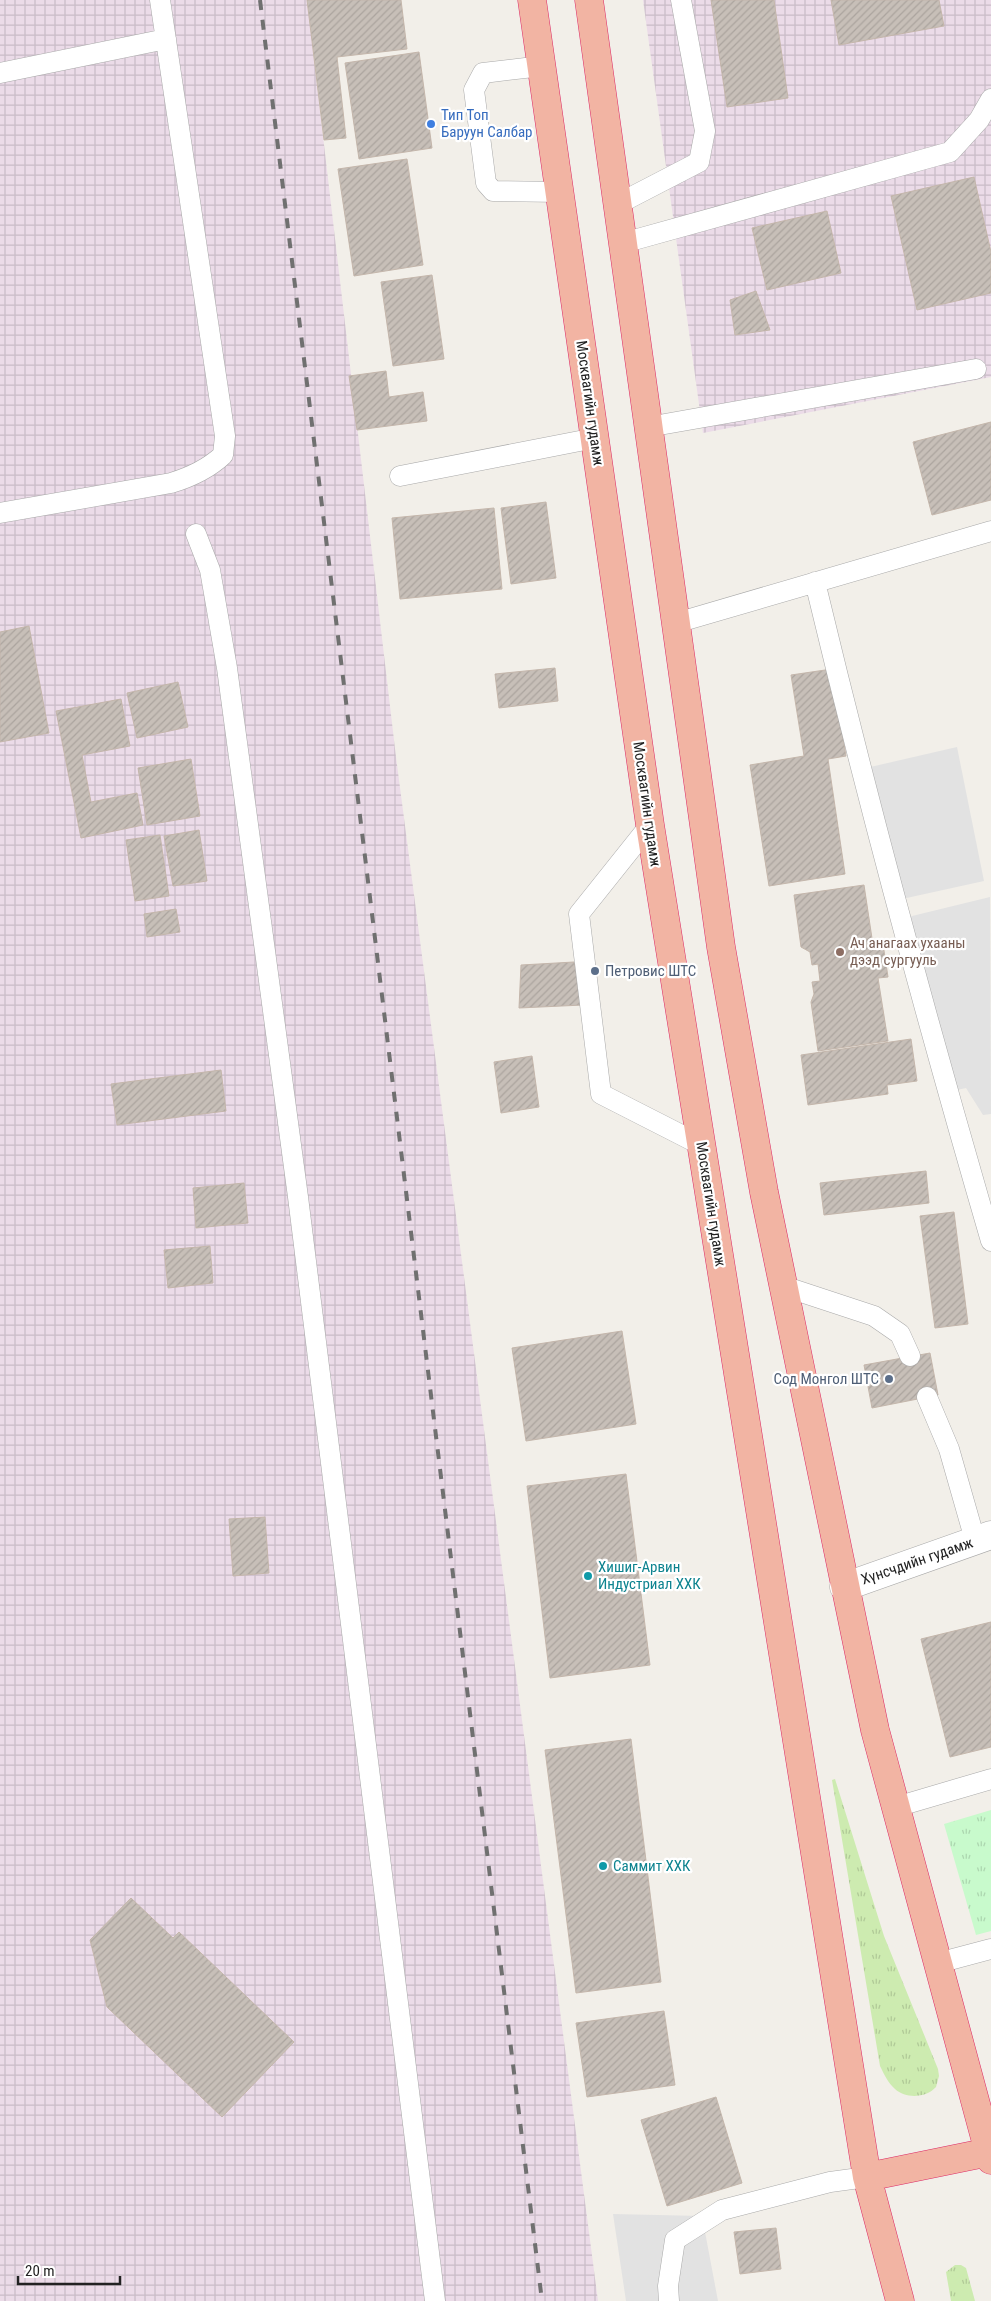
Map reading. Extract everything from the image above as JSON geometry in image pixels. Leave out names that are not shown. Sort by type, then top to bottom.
[{"type":"highway","name":"Москвагийн гудамж","points":[[532,0],[650,824],[701,1145],[867,2176],[900,2301]]},
{"type":"highway","points":[[589,0],[721,947],[764,1192],[875,1730],[990,2156],[867,2176]]},
{"type":"street","name":"Хүнсчдийн гудамж","points":[[844,1587],[983,1538]]},
{"type":"lane","points":[[0,513],[171,483],[206,469],[223,455],[225,436],[160,0]]},
{"type":"lane","points":[[618,204],[700,162],[705,130],[681,0]]},
{"type":"lane","points":[[0,72],[166,40]]},
{"type":"lane","points":[[542,66],[482,73],[474,90],[486,182],[493,191],[560,192]]},
{"type":"lane","points":[[623,243],[950,152],[979,120],[991,98]]},
{"type":"lane","points":[[648,427],[976,369]]},
{"type":"lane","points":[[400,476],[595,438]]},
{"type":"lane","points":[[676,623],[991,531]]},
{"type":"lane","points":[[196,534],[210,570],[228,668],[300,1207],[435,2301]]},
{"type":"lane","points":[[815,582],[864,784],[938,1059],[991,1241]]},
{"type":"lane","points":[[650,824],[580,914],[601,1094],[701,1145]]},
{"type":"lane","points":[[783,1286],[874,1316],[900,1334],[910,1356]]},
{"type":"lane","points":[[927,1397],[983,1538]]},
{"type":"lane","points":[[896,1807],[991,1779]]},
{"type":"lane","points":[[938,1963],[991,1949]]},
{"type":"lane","points":[[670,2301],[668,2286],[675,2240],[722,2210],[830,2182],[867,2176]]},
{"type":"shaded area","points":[[0,0],[307,0],[396,757],[598,2301],[0,2301]]},
{"type":"shaded area","points":[[643,0],[991,0],[991,377],[703,433]]},
{"type":"shaded area","points":[[957,747],[984,881],[902,899],[866,768]]},
{"type":"shaded area","points":[[990,897],[991,1114],[983,1115],[966,1088],[957,1090],[908,917]]},
{"type":"shaded area","points":[[613,2214],[702,2216],[718,2301],[626,2301]]},
{"type":"green space","points":[[835,1779],[884,1936],[938,2069],[939,2076],[936,2087],[922,2095],[910,2096],[895,2089],[886,2078],[880,2066],[832,1780]]},
{"type":"green space","points":[[991,1810],[991,1931],[976,1935],[944,1824]]},
{"type":"green space","points":[[955,2265],[961,2265],[966,2268],[975,2301],[951,2301],[946,2272]]},
{"type":"building","points":[[307,0],[401,0],[407,49],[337,57],[346,138],[324,140]]},
{"type":"building","points":[[711,0],[774,0],[788,98],[727,107]]},
{"type":"building","points":[[831,0],[939,0],[944,26],[839,45]]},
{"type":"building","points":[[419,52],[432,148],[359,159],[345,63]]},
{"type":"building","points":[[407,159],[423,265],[354,276],[338,169]]},
{"type":"building","points":[[974,177],[991,252],[991,293],[917,310],[891,196]]},
{"type":"building","points":[[827,211],[841,273],[767,290],[752,228]]},
{"type":"building","points":[[432,275],[444,359],[393,366],[381,282]]},
{"type":"building","points":[[756,291],[770,330],[735,335],[730,300]]},
{"type":"building","points":[[386,371],[389,397],[423,392],[427,421],[357,430],[349,376]]},
{"type":"building","points":[[991,422],[991,500],[932,515],[913,442]]},
{"type":"building","points":[[546,502],[556,578],[511,584],[501,508]]},
{"type":"building","points":[[494,508],[502,589],[400,599],[392,518]]},
{"type":"building","points":[[29,626],[49,733],[0,742],[0,632]]},
{"type":"building","points":[[555,668],[558,701],[499,708],[495,674]]},
{"type":"building","points":[[832,669],[846,756],[828,759],[845,874],[769,886],[750,765],[804,756],[791,675]]},
{"type":"building","points":[[178,682],[188,727],[137,738],[127,693]]},
{"type":"building","points":[[121,699],[130,746],[82,755],[91,802],[137,793],[143,825],[81,838],[56,711]]},
{"type":"building","points":[[191,759],[200,816],[147,825],[138,768]]},
{"type":"building","points":[[199,830],[207,881],[173,886],[164,836]]},
{"type":"building","points":[[160,835],[169,896],[135,901],[126,840]]},
{"type":"building","points":[[864,885],[873,945],[883,944],[888,977],[878,978],[888,1041],[818,1051],[811,1002],[814,994],[812,982],[820,981],[818,964],[812,965],[810,952],[801,947],[794,895]]},
{"type":"building","points":[[176,909],[180,932],[147,937],[144,914]]},
{"type":"building","points":[[574,962],[583,1005],[519,1008],[521,965]]},
{"type":"building","points":[[911,1039],[917,1081],[887,1085],[888,1094],[808,1105],[801,1055]]},
{"type":"building","points":[[532,1056],[539,1107],[501,1113],[494,1062]]},
{"type":"building","points":[[221,1070],[226,1111],[117,1125],[111,1084]]},
{"type":"building","points":[[926,1171],[929,1203],[824,1215],[820,1183]]},
{"type":"building","points":[[244,1183],[248,1223],[196,1228],[193,1188]]},
{"type":"building","points":[[954,1212],[968,1324],[935,1328],[920,1216]]},
{"type":"building","points":[[210,1246],[213,1283],[168,1288],[164,1250]]},
{"type":"building","points":[[622,1331],[636,1424],[526,1441],[512,1348]]},
{"type":"building","points":[[930,1353],[938,1395],[872,1408],[864,1365]]},
{"type":"building","name":"Хишиг-Арвин Индустриал ХХК","points":[[626,1474],[650,1665],[550,1678],[527,1486]]},
{"type":"building","points":[[265,1517],[269,1573],[233,1576],[229,1519]]},
{"type":"building","points":[[991,1622],[991,1747],[950,1757],[921,1639]]},
{"type":"building","name":"Саммит ХХК","points":[[631,1739],[661,1982],[576,1993],[545,1750]]},
{"type":"building","points":[[131,1898],[173,1938],[179,1932],[294,2042],[222,2117],[107,2007],[90,1940]]},
{"type":"building","points":[[664,2011],[675,2085],[587,2097],[576,2023]]},
{"type":"building","points":[[716,2097],[742,2183],[667,2206],[641,2120]]},
{"type":"building","points":[[776,2228],[781,2269],[740,2274],[734,2232]]},
{"type":"railway","points":[[260,0],[542,2301]]},
{"type":"place","name":"Тип Топ Баруун Салбар","points":[[431,124]]},
{"type":"place","name":"Ач анагаах ухааны дээд сургууль","points":[[840,952]]},
{"type":"place","name":"Петровис ШТС","points":[[595,971]]},
{"type":"place","name":"Сод Монгол ШТС","points":[[889,1379]]},
{"type":"place","name":"Хишиг-Арвин Индустриал ХХК","points":[[588,1576]]},
{"type":"place","name":"Саммит ХХК","points":[[603,1866]]}]
